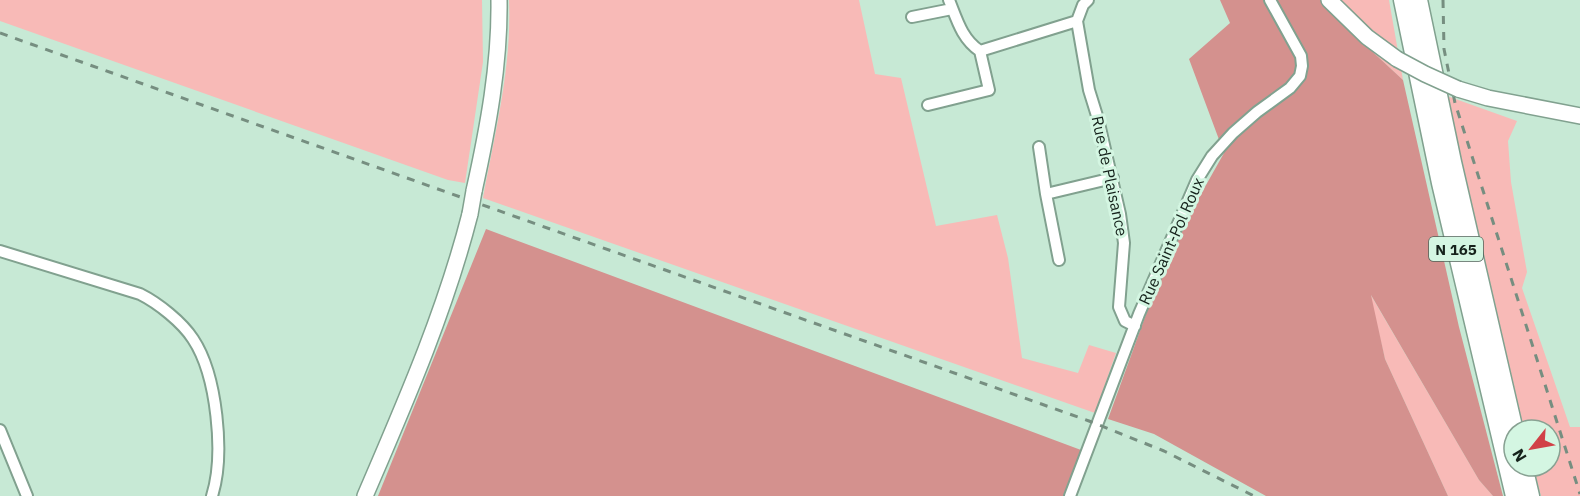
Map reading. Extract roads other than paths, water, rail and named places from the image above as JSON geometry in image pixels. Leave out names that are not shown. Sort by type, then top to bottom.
[{"type":"highway","name":"N 165","points":[[1403,0],[1438,172],[1515,496]]},
{"type":"highway","name":"N 165","points":[[1418,0],[1452,162],[1511,418]]},
{"type":"highway","points":[[1525,478],[1530,496]]},
{"type":"main road","points":[[365,496],[430,341],[459,255],[470,213],[493,93],[500,22],[499,0]]},
{"type":"main road","points":[[1329,0],[1367,37],[1397,59],[1425,75],[1458,89],[1497,100],[1580,116]]},
{"type":"street","points":[[980,51],[1077,21],[1083,5],[1088,0]]},
{"type":"street","name":"Rue Saint-Pol Roux","points":[[1070,496],[1135,326],[1183,207],[1197,180],[1212,156],[1233,133],[1290,88],[1300,76],[1301,56],[1270,0]]},
{"type":"street","points":[[912,17],[950,4],[969,43],[980,51],[989,90],[928,105]]},
{"type":"street","name":"Rue de Plaisance","points":[[1077,21],[1089,90],[1113,178],[1124,243],[1119,308],[1125,321],[1135,326]]},
{"type":"street","points":[[1039,147],[1059,260]]},
{"type":"street","points":[[1047,194],[1113,178]]},
{"type":"street","points":[[0,251],[140,294],[159,304],[193,339],[208,374],[216,412],[219,456],[212,496]]},
{"type":"street","points":[[0,430],[27,496]]},
{"type":"railway","points":[[1443,0],[1444,49],[1455,103],[1580,494]]},
{"type":"railway","points":[[0,33],[1089,421],[1164,451],[1254,496]]}]
